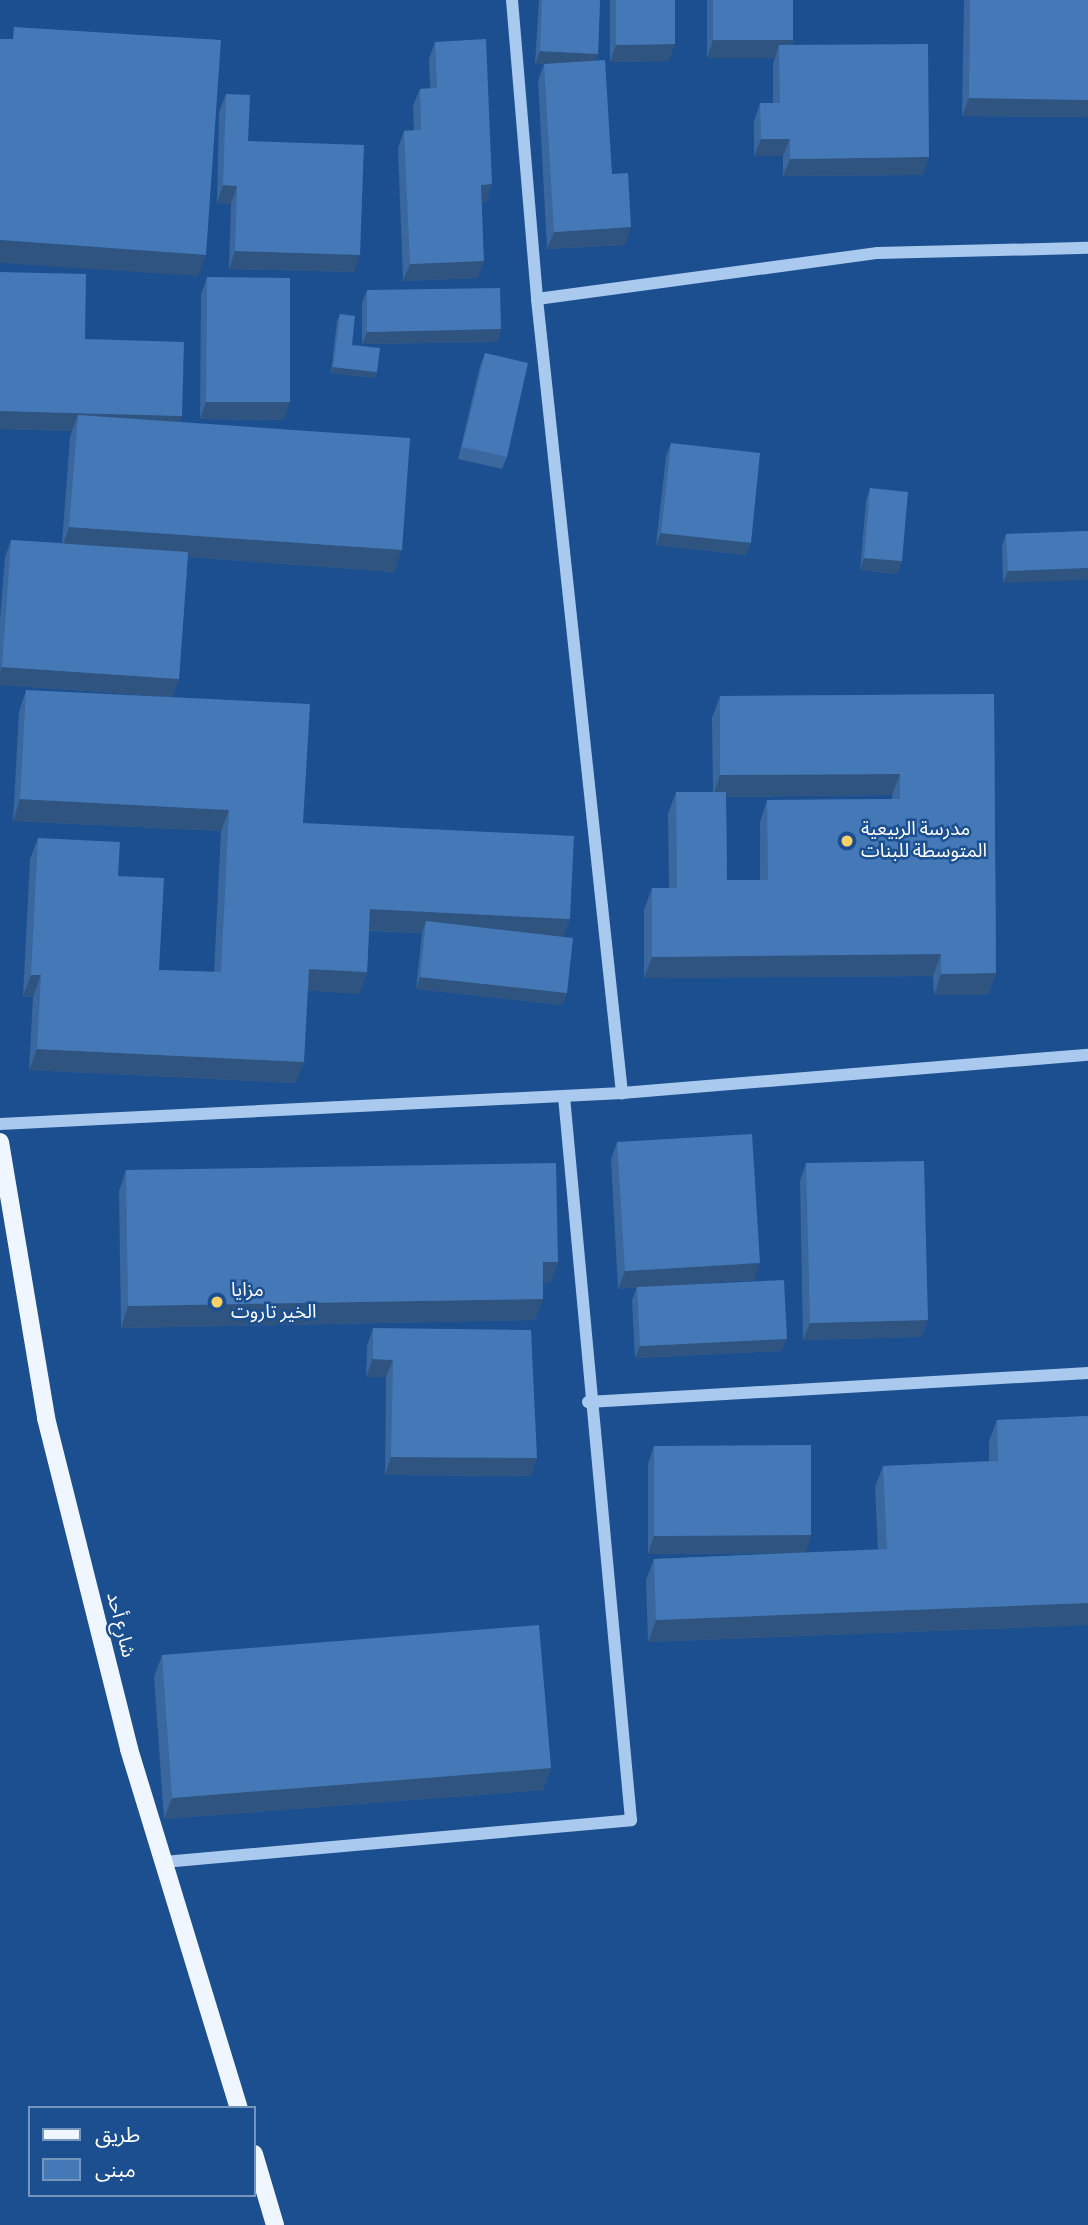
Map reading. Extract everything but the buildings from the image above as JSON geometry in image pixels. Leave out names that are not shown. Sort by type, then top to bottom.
[{"type":"main road","name":"شارع أحد","points":[[0,1142],[46,1418],[164,1862],[238,2106]]},
{"type":"main road","points":[[256,2161],[275,2225]]},
{"type":"street","points":[[512,0],[537,299],[622,1093]]},
{"type":"street","points":[[537,299],[877,253],[1088,248]]},
{"type":"street","points":[[0,1124],[622,1093],[1088,1055]]},
{"type":"street","points":[[164,1862],[631,1820],[588,1402],[564,1096]]},
{"type":"street","points":[[588,1402],[1088,1373]]},
{"type":"place","name":"مدرسة الربيعية المتوسطة للبنات","points":[[847,841]]},
{"type":"place","name":"مزايا الخير تاروت","points":[[217,1302]]}]
